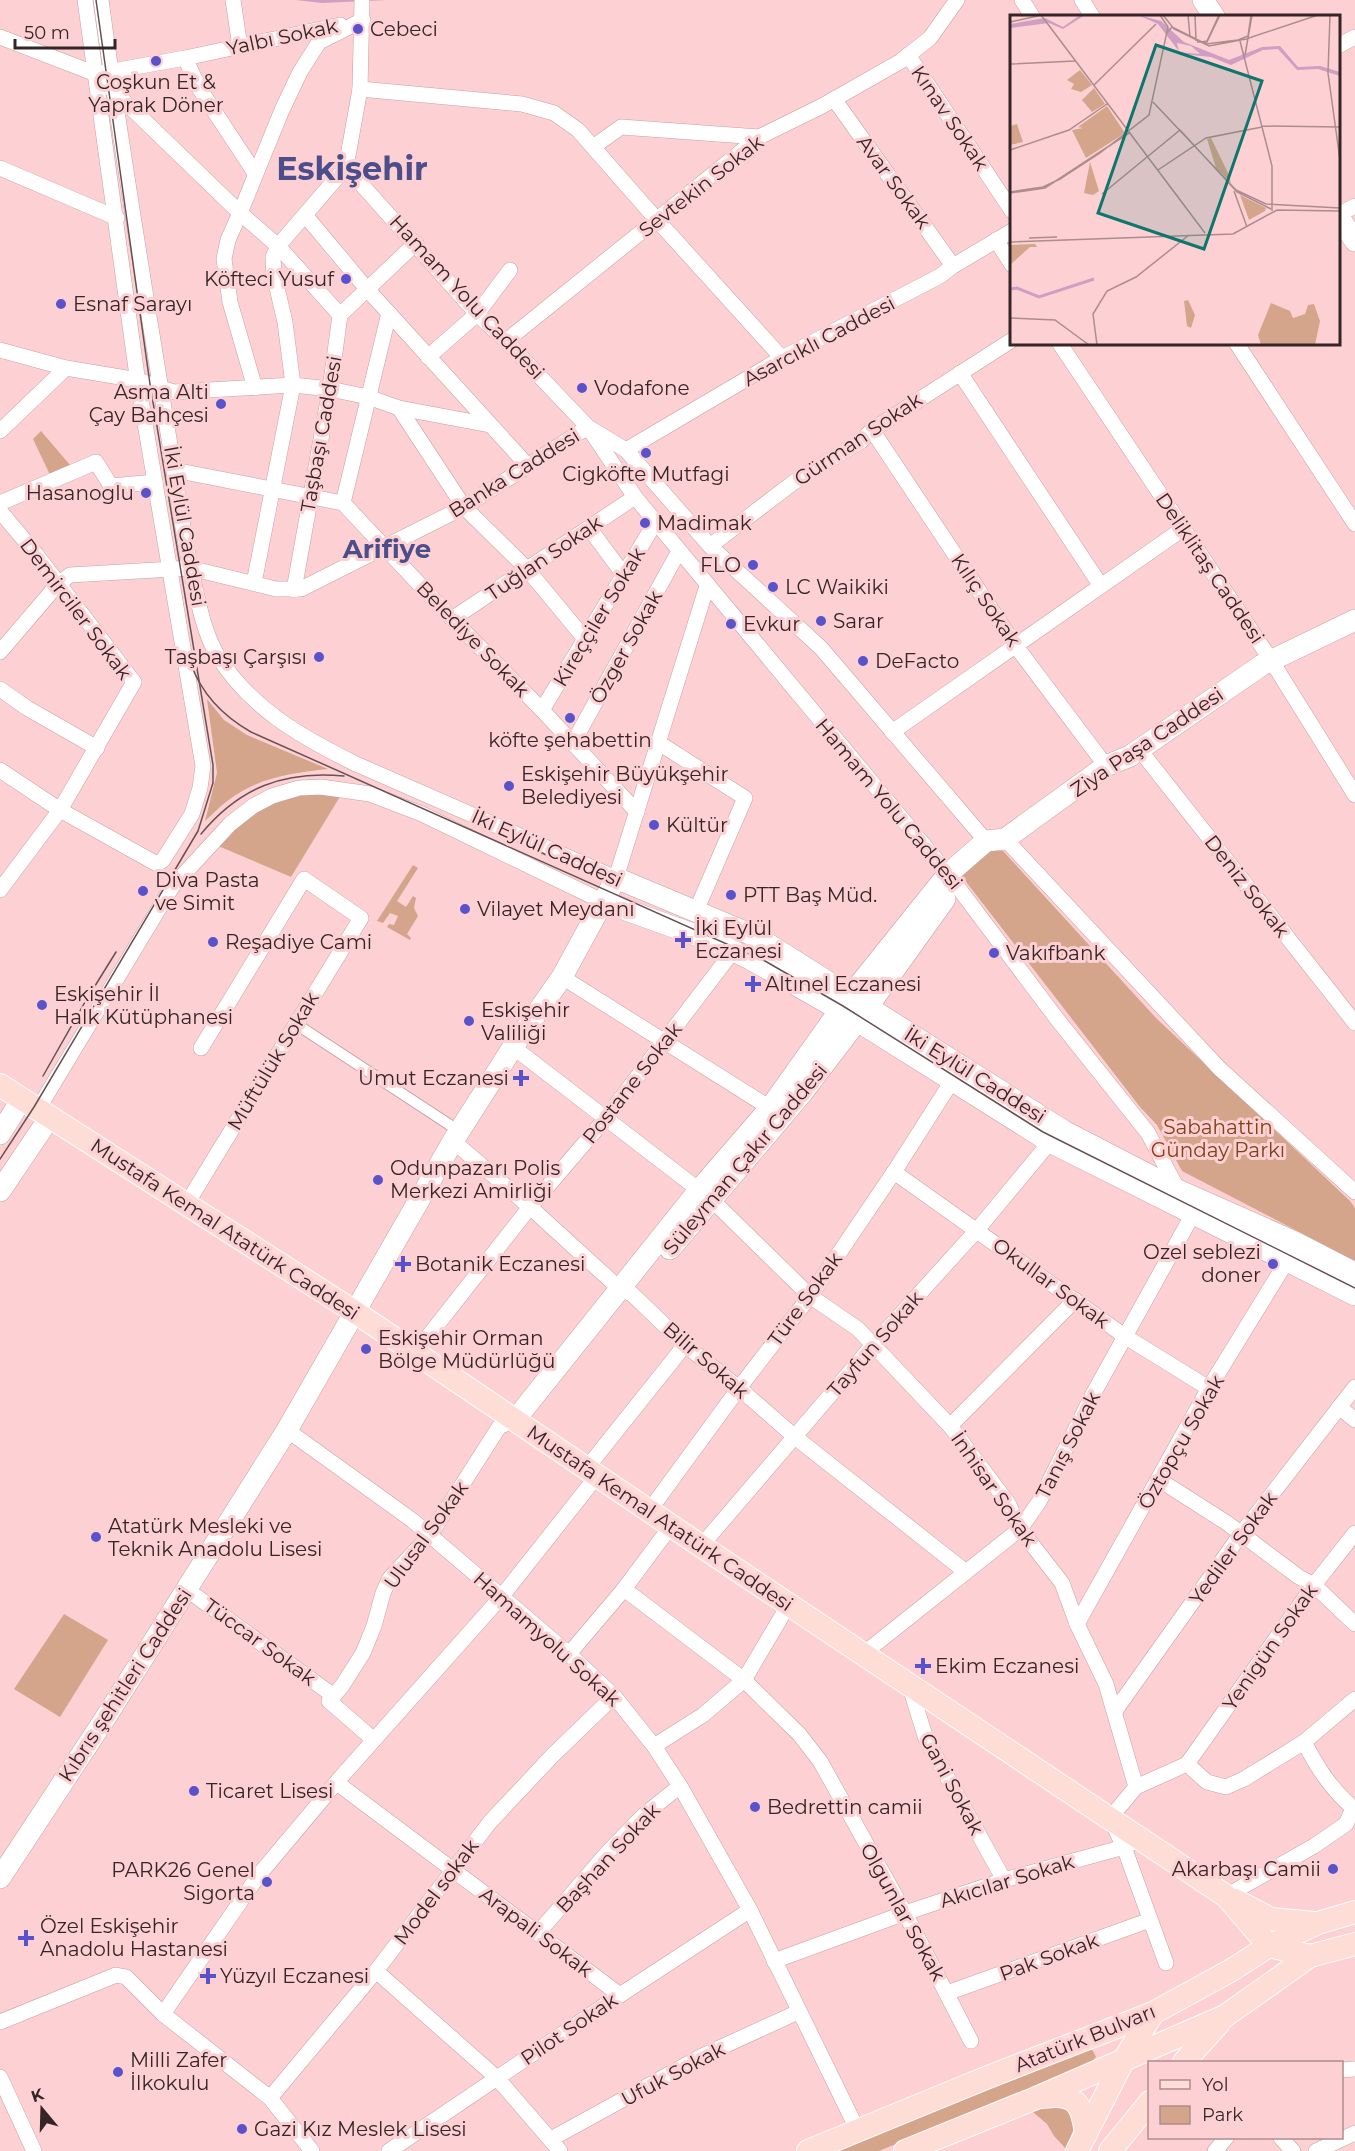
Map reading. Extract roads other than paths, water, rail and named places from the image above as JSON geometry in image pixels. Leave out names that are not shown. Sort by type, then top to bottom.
[{"type":"main road","points":[[1203,0],[1213,15]]},
{"type":"main road","points":[[1340,219],[1355,241]]},
{"type":"main road","name":"Ziya Paşa Caddesi","points":[[853,1009],[952,879],[995,840],[1106,766],[1130,756],[1271,660],[1355,620]]},
{"type":"main road","points":[[287,1430],[456,1136],[513,1047],[562,977],[616,878]]},
{"type":"main road","name":"İki Eylül Caddesi","points":[[616,878],[757,937],[952,1081],[1050,1142],[1355,1295]]},
{"type":"main road","name":"İki Eylül Caddesi","points":[[604,902],[715,942],[853,1009],[1064,1131],[1178,1190],[1295,1242],[1355,1273]]},
{"type":"main road","name":"Süleyman Çakır Caddesi","points":[[521,1424],[706,1195],[770,1108],[853,1009]]},
{"type":"main road","name":"Süleyman Çakır Caddesi","points":[[706,1195],[803,1092],[853,1009]]},
{"type":"main road","name":"Mustafa Kemal Atatürk Caddesi","points":[[0,1085],[354,1312],[1110,1818],[1132,1843],[1226,1896],[1269,1946]]},
{"type":"main road","points":[[0,1134],[37,1109]]},
{"type":"main road","points":[[0,1191],[37,1109]]},
{"type":"main road","name":"Kıbrıs şehitleri Caddesi","points":[[0,1878],[287,1430]]},
{"type":"main road","points":[[1226,1896],[1271,1919],[1318,1923]]},
{"type":"main road","points":[[1226,1896],[1242,1921],[1246,1934],[1240,1957],[1230,1971]]},
{"type":"main road","name":"Atatürk Bulvarı","points":[[808,2151],[988,2077],[1153,2013],[1230,1971],[1269,1946],[1318,1923],[1355,1912]]},
{"type":"main road","name":"Atatürk Bulvarı","points":[[1145,2051],[1225,2016],[1310,1956],[1355,1944]]},
{"type":"main road","points":[[1269,1946],[1310,1956]]},
{"type":"main road","points":[[1145,2051],[1153,2013]]},
{"type":"main road","points":[[1185,2061],[1225,2016]]},
{"type":"main road","points":[[1110,2030],[1145,2051]]},
{"type":"main road","points":[[1084,2040],[1094,2040],[1106,2049],[1106,2063],[1100,2071]]},
{"type":"main road","points":[[1081,2142],[1123,2061],[1145,2051]]},
{"type":"main road","name":"Atatürk Bulvarı","points":[[905,2151],[1123,2061]]},
{"type":"main road","points":[[1110,2151],[1143,2110],[1148,2091]]},
{"type":"main road","points":[[1036,2098],[1054,2095],[1068,2096],[1076,2101],[1083,2116],[1081,2142]]},
{"type":"street","name":"İki Eylül Caddesi","points":[[60,810],[157,864],[163,860],[192,814],[200,788],[203,766],[138,380],[117,218],[103,72],[85,0]]},
{"type":"street","points":[[101,0],[103,72],[112,88],[240,213],[278,246],[340,315],[416,243]]},
{"type":"street","points":[[232,0],[240,46]]},
{"type":"street","name":"Sevtekin Sokak","points":[[506,341],[759,137],[834,99],[908,55],[930,38],[957,0]]},
{"type":"street","points":[[1022,0],[1031,15]]},
{"type":"street","points":[[1082,0],[1091,15]]},
{"type":"street","points":[[254,583],[292,385],[285,322],[274,275],[273,257],[278,246],[346,167],[360,89],[362,2]]},
{"type":"street","points":[[255,388],[231,302],[224,259],[228,240],[300,72],[319,42],[363,21]]},
{"type":"street","name":"Yalbı Sokak","points":[[103,72],[184,58],[363,21]]},
{"type":"street","points":[[0,37],[103,72]]},
{"type":"street","points":[[1340,45],[1355,37]]},
{"type":"street","name":"Kınav Sokak","points":[[908,55],[1010,209]]},
{"type":"street","points":[[184,58],[199,88],[255,173]]},
{"type":"street","name":"İki Eylül Caddesi","points":[[112,88],[190,568],[202,619],[215,650],[232,677],[275,719],[316,744],[356,764],[616,878]]},
{"type":"street","points":[[360,89],[522,104],[554,113],[578,130],[782,358]]},
{"type":"street","name":"Avar Sokak","points":[[834,99],[953,266]]},
{"type":"street","points":[[593,147],[621,127],[759,137]]},
{"type":"street","name":"Hamam Yolu Caddesi","points":[[346,167],[477,314],[588,427],[635,497],[952,879],[1057,1019],[1148,1133],[1178,1190]]},
{"type":"street","points":[[0,168],[117,218]]},
{"type":"street","points":[[1340,215],[1355,206]]},
{"type":"street","points":[[305,215],[389,314],[528,466]]},
{"type":"street","name":"Asarcıklı Caddesi","points":[[626,450],[782,358],[940,276],[1010,232]]},
{"type":"street","points":[[996,240],[1010,263]]},
{"type":"street","points":[[428,357],[477,314],[510,270]]},
{"type":"street","points":[[174,470],[343,503],[389,314]]},
{"type":"street","name":"Taşbaşı Caddesi","points":[[294,590],[330,389],[340,315]]},
{"type":"street","name":"Gürman Sokak","points":[[710,546],[794,482],[861,441],[872,430],[1010,341]]},
{"type":"street","name":"Deliklitaş Caddesi","points":[[1061,345],[1271,660],[1355,795]]},
{"type":"street","points":[[1238,345],[1355,524]]},
{"type":"street","points":[[0,350],[66,368],[138,380],[174,392],[292,385],[330,389],[368,397],[399,408],[490,425]]},
{"type":"street","points":[[0,430],[66,368]]},
{"type":"street","points":[[960,373],[1101,586]]},
{"type":"street","points":[[399,408],[464,507],[527,569],[585,639]]},
{"type":"street","name":"Hamam Yolu Caddesi","points":[[588,427],[626,450],[710,546],[820,648],[892,732],[1219,1068],[1355,1192]]},
{"type":"street","name":"Banka Caddesi","points":[[58,584],[70,575],[190,568],[276,589],[301,589],[464,507],[588,427]]},
{"type":"street","name":"Kılıç Sokak","points":[[872,430],[1015,645],[1106,766]]},
{"type":"street","points":[[0,503],[96,462],[111,486],[154,482]]},
{"type":"street","name":"Tuğlan Sokak","points":[[452,619],[635,497]]},
{"type":"street","name":"Belediye Sokak","points":[[343,503],[637,812]]},
{"type":"street","name":"Demirciler Sokak","points":[[0,511],[134,682],[60,810],[0,890]]},
{"type":"street","name":"Kireççiler Sokak","points":[[542,711],[656,523]]},
{"type":"street","points":[[589,528],[624,575]]},
{"type":"street","points":[[892,732],[1184,528]]},
{"type":"street","name":"Özger Sokak","points":[[573,743],[679,551]]},
{"type":"street","points":[[1,647],[58,584]]},
{"type":"street","points":[[616,878],[707,586]]},
{"type":"street","points":[[0,689],[27,708],[97,748]]},
{"type":"street","points":[[658,743],[745,798],[696,911]]},
{"type":"street","name":"Deniz Sokak","points":[[1139,749],[1355,1023]]},
{"type":"street","points":[[0,770],[60,810]]},
{"type":"street","name":"İki Eylül Caddesi","points":[[37,1109],[172,887],[230,824],[253,806],[272,796],[299,788],[321,787],[370,794],[422,814],[604,902]]},
{"type":"street","name":"Müftülük Sokak","points":[[186,1205],[361,918],[304,879],[201,1048]]},
{"type":"street","name":"Postane Sokak","points":[[415,1353],[530,1207],[606,1118],[733,951]]},
{"type":"street","points":[[562,977],[770,1108]]},
{"type":"street","points":[[296,1024],[456,1136]]},
{"type":"street","name":"İnhisar Sokak","points":[[513,1047],[706,1195],[810,1296],[858,1329],[950,1426],[1008,1503],[1020,1529],[1062,1583],[1077,1624],[1106,1684],[1136,1787]]},
{"type":"street","name":"Türe Sokak","points":[[649,1511],[810,1296],[952,1081]]},
{"type":"street","name":"Bilir Sokak","points":[[456,1136],[530,1207],[685,1345],[795,1437],[966,1572]]},
{"type":"street","name":"Tayfun Sokak","points":[[701,1546],[873,1345],[977,1230],[1050,1142]]},
{"type":"street","name":"Okullar Sokak","points":[[894,1172],[1126,1337],[1210,1389]]},
{"type":"street","name":"Tanış Sokak","points":[[863,1654],[1020,1529],[1039,1502],[1092,1396],[1193,1214]]},
{"type":"street","name":"Öztopçu Sokak","points":[[1077,1624],[1210,1389],[1287,1261]]},
{"type":"street","points":[[950,1426],[1075,1300]]},
{"type":"street","points":[[163,2014],[258,1876],[374,1740],[502,1596],[685,1345]]},
{"type":"street","name":"Yediler Sokak","points":[[1115,1711],[1241,1534],[1355,1387]]},
{"type":"street","points":[[1339,1407],[1355,1420]]},
{"type":"street","name":"Ulusal Sokak","points":[[333,1696],[363,1653],[390,1578],[430,1535],[500,1427],[521,1424]]},
{"type":"street","name":"Hamamyolu Sokak","points":[[287,1430],[430,1535],[570,1654],[614,1696],[654,1746],[680,1786],[750,1910],[858,2131]]},
{"type":"street","points":[[1158,1479],[1241,1534],[1299,1577],[1314,1585],[1355,1624]]},
{"type":"street","points":[[570,1654],[624,1589],[671,1526]]},
{"type":"street","name":"Yenigün Sokak","points":[[1187,1764],[1314,1585],[1355,1533]]},
{"type":"street","name":"Tüccar Sokak","points":[[186,1589],[333,1696]]},
{"type":"street","name":"Olgunlar Sokak","points":[[624,1589],[744,1680],[799,1734],[820,1761],[905,1913],[971,2041]]},
{"type":"street","points":[[654,1746],[703,1716],[744,1680],[789,1604]]},
{"type":"street","name":"Gani Sokak","points":[[909,1684],[926,1739],[1004,1880]]},
{"type":"street","points":[[333,1696],[329,1701],[374,1740]]},
{"type":"street","name":"Model sokak","points":[[270,2098],[376,1971],[490,1822],[552,1756],[614,1696]]},
{"type":"street","points":[[1110,1818],[1136,1787],[1187,1764],[1207,1782],[1226,1787],[1244,1779],[1304,1742],[1355,1699]]},
{"type":"street","points":[[1226,1896],[1323,1841],[1347,1824],[1354,1808],[1339,1796],[1317,1768],[1304,1742]]},
{"type":"street","name":"Arapali Sokak","points":[[337,1783],[620,1995]]},
{"type":"street","name":"Başhan Sokak","points":[[538,1933],[608,1852],[645,1814],[680,1786]]},
{"type":"street","points":[[1132,1843],[1150,1920],[1166,1963]]},
{"type":"street","name":"Akıcılar Sokak","points":[[774,1961],[1004,1880],[1132,1843]]},
{"type":"street","name":"Pilot Sokak","points":[[389,2151],[750,1910]]},
{"type":"street","name":"Pak Sokak","points":[[947,1993],[1150,1920]]},
{"type":"street","points":[[376,1971],[497,2078],[556,2145]]},
{"type":"street","points":[[0,2022],[116,1975],[126,1977],[163,2014],[270,2098],[312,2151]]},
{"type":"street","name":"Ufuk Sokak","points":[[556,2145],[702,2056],[798,2012]]},
{"type":"street","points":[[0,2077],[34,2151]]},
{"type":"street","points":[[1215,2151],[1225,2139]]},
{"type":"street","points":[[1282,2139],[1293,2151]]},
{"type":"street","points":[[1316,2151],[1342,2139]]},
{"type":"tram line","points":[[0,1159],[34,1107],[198,831],[213,783],[213,765],[150,384],[96,0]]},
{"type":"tram line","points":[[191,664],[207,695],[231,719],[251,732],[765,961],[843,1006],[1043,1132],[1355,1288]]},
{"type":"tram line","points":[[201,834],[231,805],[264,786],[302,776],[344,776]]},
{"type":"tram line","points":[[511,839],[585,872]]},
{"type":"tram line","points":[[43,1076],[116,952]]},
{"type":"place","name":"Cebeci","points":[[358,29]]},
{"type":"place","name":"Coşkun Et & Yaprak Döner","points":[[156,61]]},
{"type":"place","name":"Köfteci Yusuf","points":[[346,279]]},
{"type":"place","name":"Esnaf Sarayı","points":[[61,304]]},
{"type":"place","name":"Vodafone","points":[[582,388]]},
{"type":"place","name":"Asma Alti Çay Bahçesi","points":[[221,404]]},
{"type":"place","name":"Cigköfte Mutfagi","points":[[646,453]]},
{"type":"place","name":"Hasanoglu","points":[[146,493]]},
{"type":"place","name":"Madimak","points":[[645,523]]},
{"type":"place","name":"FLO","points":[[753,565]]},
{"type":"place","name":"LC Waikiki","points":[[773,587]]},
{"type":"place","name":"Sarar","points":[[821,621]]},
{"type":"place","name":"Evkur","points":[[731,624]]},
{"type":"place","name":"Taşbaşı Çarşısı","points":[[319,657]]},
{"type":"place","name":"DeFacto","points":[[863,661]]},
{"type":"place","name":"köfte şehabettin","points":[[570,718]]},
{"type":"place","name":"Eskişehir Büyükşehir Belediyesi","points":[[509,786]]},
{"type":"place","name":"Kültür","points":[[654,825]]},
{"type":"place","name":"Diva Pasta ve Simit","points":[[143,891]]},
{"type":"place","name":"PTT Baş Müd.","points":[[731,895]]},
{"type":"place","name":"Vilayet Meydanı","points":[[465,909]]},
{"type":"place","name":"İki Eylül Eczanesi","points":[[683,940]]},
{"type":"place","name":"Reşadiye Cami","points":[[213,942]]},
{"type":"place","name":"Vakıfbank","points":[[994,953]]},
{"type":"place","name":"Altınel Eczanesi","points":[[753,984]]},
{"type":"place","name":"Eskişehir İl Halk Kütüphanesi","points":[[42,1005]]},
{"type":"place","name":"Eskişehir Valiliği","points":[[469,1021]]},
{"type":"place","name":"Umut Eczanesi","points":[[521,1078]]},
{"type":"place","name":"Odunpazarı Polis Merkezi Amirliği","points":[[378,1180]]},
{"type":"place","name":"Botanik Eczanesi","points":[[403,1264]]},
{"type":"place","name":"Ozel seblezi doner","points":[[1273,1264]]},
{"type":"place","name":"Eskişehir Orman Bölge Müdürlüğü","points":[[366,1349]]},
{"type":"place","name":"Atatürk Mesleki ve Teknik Anadolu Lisesi","points":[[96,1537]]},
{"type":"place","name":"Ekim Eczanesi","points":[[923,1666]]},
{"type":"place","name":"Ticaret Lisesi","points":[[194,1791]]},
{"type":"place","name":"Bedrettin camii","points":[[755,1807]]},
{"type":"place","name":"Akarbaşı Camii","points":[[1333,1869]]},
{"type":"place","name":"PARK26 Genel Sigorta","points":[[267,1882]]},
{"type":"place","name":"Özel Eskişehir Anadolu Hastanesi","points":[[26,1938]]},
{"type":"place","name":"Yüzyıl Eczanesi","points":[[208,1976]]},
{"type":"place","name":"Milli Zafer İlkokulu","points":[[118,2072]]},
{"type":"place","name":"Gazi Kız Meslek Lisesi","points":[[242,2129]]},
{"type":"district","name":"Eskişehir","points":[[352,168]]},
{"type":"district","name":"Arifiye","points":[[387,549]]},
{"type":"park label","name":"Sabahattin Günday Parkı","points":[[1218,1138]]}]
